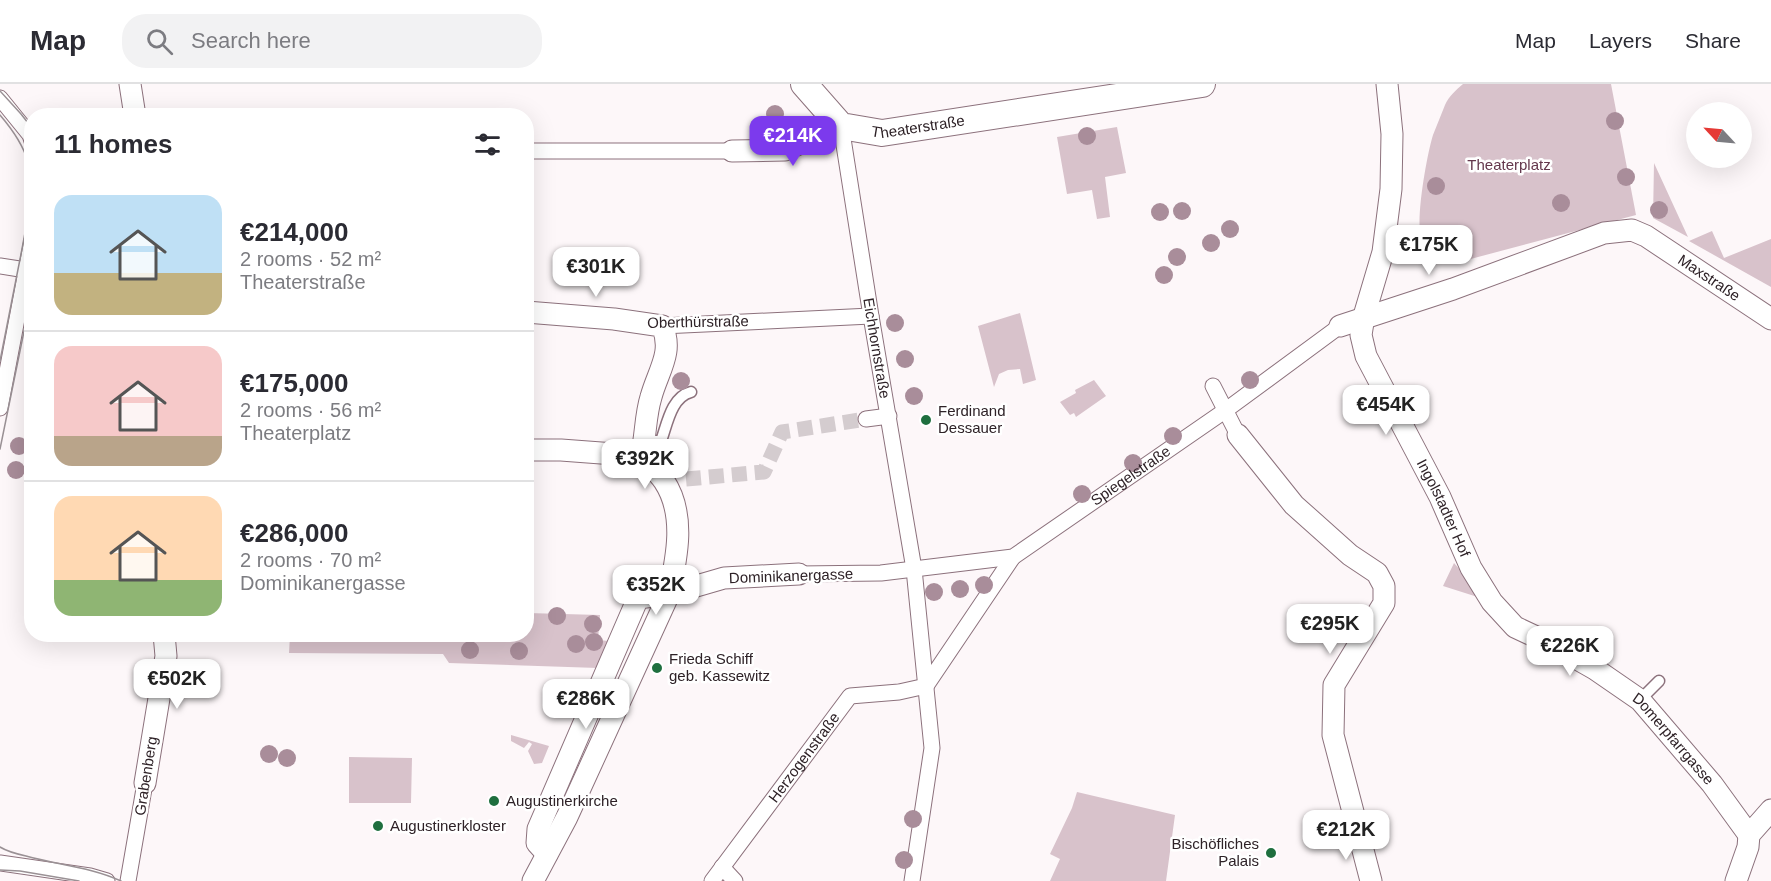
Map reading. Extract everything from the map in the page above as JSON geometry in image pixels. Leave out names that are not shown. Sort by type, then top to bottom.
[{"type":"street","points":[[130,84],[134,108]]},
{"type":"street","points":[[534,151],[785,150],[841,126],[804,84]]},
{"type":"street","name":"Theaterstraße","points":[[841,126],[882,133],[1202,84]]},
{"type":"street","points":[[1340,326],[1364,316],[1383,252],[1391,189],[1392,134],[1387,84]]},
{"type":"street","points":[[0,98],[24,129]]},
{"type":"street","name":"Eichhornstraße","points":[[841,126],[914,569],[932,748],[912,881]]},
{"type":"street","name":"Maxstraße","points":[[1364,316],[1453,289],[1604,233],[1632,231],[1646,236],[1771,319]]},
{"type":"street","points":[[0,266],[24,270]]},
{"type":"street","points":[[0,408],[24,281]]},
{"type":"street","name":"Oberthürstraße","points":[[534,313],[595,317],[662,326],[871,316]]},
{"type":"street","name":"Ingolstadter Hof","points":[[1364,316],[1361,335],[1366,356],[1440,497],[1471,568],[1492,602],[1515,627]]},
{"type":"street","points":[[533,881],[597,754],[669,594],[675,566],[678,517],[664,481],[643,449],[650,397],[667,352],[667,342],[662,326]]},
{"type":"street","name":"Spiegelstraße","points":[[1013,557],[1226,410],[1340,326]]},
{"type":"street","points":[[1213,386],[1238,435],[1294,505],[1350,555],[1377,573],[1384,586],[1384,603],[1334,685],[1333,735],[1371,881]]},
{"type":"street","points":[[866,419],[889,416]]},
{"type":"street","points":[[534,450],[643,449]]},
{"type":"street","points":[[914,569],[1013,557]]},
{"type":"street","points":[[926,686],[1013,557]]},
{"type":"street","name":"Dominikanergasse","points":[[547,854],[539,847],[537,834],[571,743],[638,598],[669,594],[724,578],[881,573],[914,569]]},
{"type":"street","name":"Domerpfarrgasse","points":[[1515,627],[1595,669],[1640,700],[1712,784],[1749,835]]},
{"type":"street","name":"Grabenberg","points":[[128,881],[166,656],[165,642]]},
{"type":"street","name":"Herzogenstraße","points":[[712,881],[850,696],[899,692],[926,686]]},
{"type":"street","points":[[571,743],[597,754]]},
{"type":"street","points":[[1736,881],[1748,847],[1749,835],[1771,810]]},
{"type":"street","points":[[0,863],[103,880]]},
{"type":"street","points":[[722,867],[735,881]]},
{"type":"lane","points":[[643,449],[661,441],[675,403],[683,394],[690,392]]},
{"type":"lane","points":[[1640,700],[1659,681]]},
{"type":"green space","name":"Theaterplatz","points":[[1463,84],[1611,84],[1636,215],[1463,261],[1446,260],[1431,253],[1423,244],[1420,236],[1420,208],[1428,158],[1433,135],[1445,105]]},
{"type":"green space","points":[[1117,127],[1126,173],[1105,177],[1110,217],[1097,219],[1092,190],[1067,194],[1057,137]]},
{"type":"green space","points":[[1654,163],[1688,237],[1653,218]]},
{"type":"green space","points":[[1712,231],[1724,258],[1771,239],[1771,287],[1689,241]]},
{"type":"green space","points":[[1020,313],[1036,380],[1023,384],[1020,369],[1008,370],[999,374],[994,387],[978,326]]},
{"type":"green space","points":[[1094,380],[1106,396],[1076,417],[1074,413],[1070,415],[1060,402],[1076,393],[1075,390]]},
{"type":"green space","points":[[1454,563],[1487,600],[1443,586]]},
{"type":"green space","points":[[534,613],[600,615],[598,640],[609,641],[598,668],[449,663],[443,654],[289,653],[290,642],[534,642]]},
{"type":"green space","points":[[511,735],[549,746],[542,763],[534,764],[528,751],[532,744],[529,742],[524,748],[511,741]]},
{"type":"green space","points":[[349,757],[412,758],[411,803],[349,803]]},
{"type":"green space","points":[[1077,792],[1175,815],[1166,881],[1050,881],[1060,859],[1050,854],[1072,808]]},
{"type":"tunnel","points":[[686,479],[764,472],[782,432],[866,419]]},
{"type":"tram line","points":[[0,91],[24,118]]},
{"type":"tram line","points":[[0,115],[13,131],[24,152]]},
{"type":"tram line","points":[[0,361],[24,238]]},
{"type":"tram line","points":[[0,449],[24,331]]},
{"type":"tram line","points":[[0,847],[16,854],[86,869],[121,881]]},
{"type":"tram line","points":[[0,870],[79,881]]},
{"type":"place","name":"Ferdinand Dessauer","points":[[926,420]]},
{"type":"place","name":"Frieda Schiff geb. Kassewitz","points":[[657,668]]},
{"type":"place","name":"Augustinerkirche","points":[[494,801]]},
{"type":"place","name":"Augustinerkloster","points":[[378,826]]},
{"type":"place","name":"Bischöfliches Palais","points":[[1271,853]]}]
